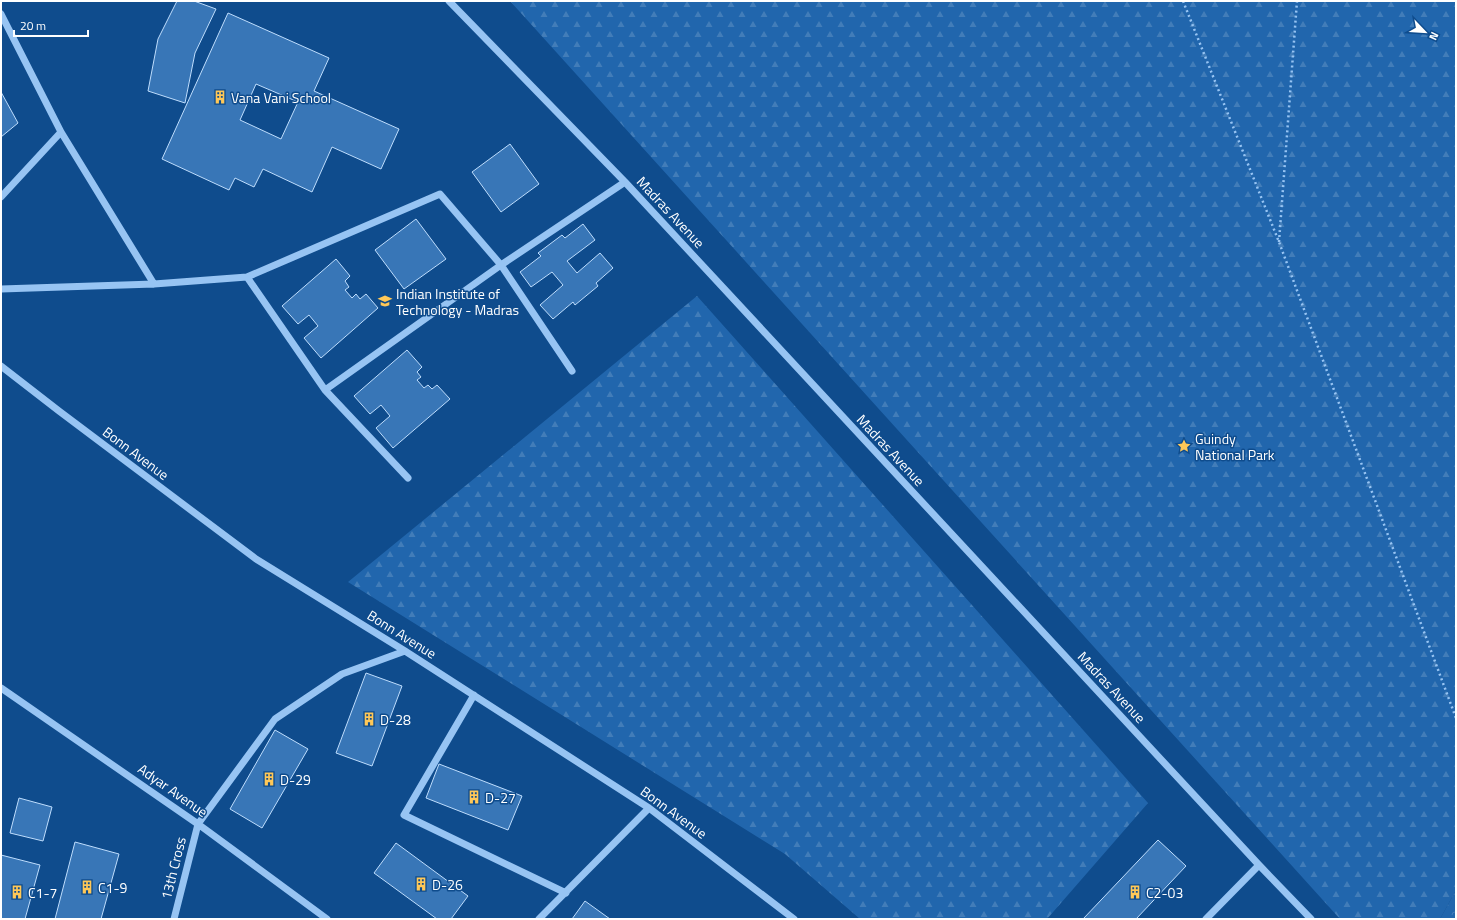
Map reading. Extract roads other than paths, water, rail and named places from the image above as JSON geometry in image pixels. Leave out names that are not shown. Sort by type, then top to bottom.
[{"type":"lane","name":"Madras Avenue","points":[[449,1],[625,182],[1259,865],[1311,919]]},
{"type":"lane","points":[[1,14],[61,132],[154,284]]},
{"type":"lane","points":[[1,197],[61,132]]},
{"type":"lane","points":[[325,390],[501,265],[625,182]]},
{"type":"lane","points":[[1,289],[154,284],[247,277],[440,194],[501,265],[572,371]]},
{"type":"lane","points":[[247,277],[325,390],[408,478]]},
{"type":"lane","name":"Bonn Avenue","points":[[1,366],[256,559],[405,651],[649,808],[794,919]]},
{"type":"lane","points":[[198,824],[275,719],[342,674],[405,651]]},
{"type":"lane","name":"Adyar Avenue","points":[[1,688],[198,824],[327,919]]},
{"type":"lane","points":[[474,695],[404,815],[566,892]]},
{"type":"lane","points":[[539,919],[649,808]]},
{"type":"lane","name":"13th Cross","points":[[174,919],[198,824]]},
{"type":"lane","points":[[1206,919],[1259,865]]},
{"type":"place","name":"Vana Vani School","points":[[220,97]]},
{"type":"place","name":"Indian Institute of Technology - Madras","points":[[385,301]]},
{"type":"place","name":"Guindy National Park","points":[[1184,446]]},
{"type":"place","name":"D-28","points":[[369,719]]},
{"type":"place","name":"D-29","points":[[269,779]]},
{"type":"place","name":"D-27","points":[[474,797]]},
{"type":"place","name":"D-26","points":[[421,884]]},
{"type":"place","name":"C1-9","points":[[87,887]]},
{"type":"place","name":"C1-7","points":[[17,892]]},
{"type":"place","name":"C2-03","points":[[1135,892]]}]
